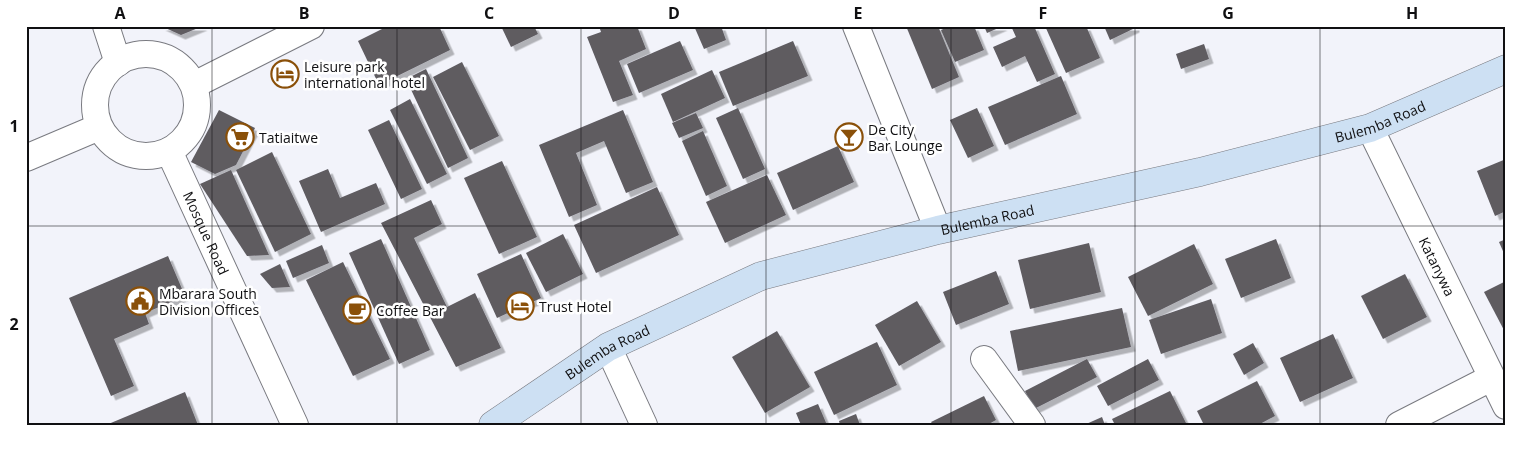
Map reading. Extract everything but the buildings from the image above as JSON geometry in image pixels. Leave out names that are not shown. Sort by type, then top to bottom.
[{"type":"main road","name":"Bulemba Road","points":[[492,425],[608,347],[761,276],[938,230],[1200,172],[1370,128],[1506,69]]},
{"type":"street","points":[[106,26],[118,63]]},
{"type":"street","points":[[194,85],[311,26]]},
{"type":"street","points":[[856,26],[938,230]]},
{"type":"street","points":[[137,54],[154,54],[171,60],[185,70],[194,85],[198,100],[197,115],[191,130],[182,142],[169,151],[153,156],[137,156],[121,150],[108,141],[99,127],[94,112],[99,82],[108,69],[118,63],[137,54]]},
{"type":"street","points":[[26,158],[99,127]]},
{"type":"street","name":"Katanywa","points":[[1370,128],[1506,406]]},
{"type":"street","name":"Mosque Road","points":[[169,151],[294,425]]},
{"type":"street","points":[[608,347],[644,425]]},
{"type":"street","points":[[984,359],[1032,425]]},
{"type":"street","points":[[1399,425],[1491,378]]},
{"type":"place","name":"Leisure park international hotel","points":[[285,74]]},
{"type":"place","name":"Tatiaitwe","points":[[240,137]]},
{"type":"place","name":"De City Bar Lounge","points":[[849,137]]},
{"type":"place","name":"Mbarara South Division Offices","points":[[140,301]]},
{"type":"place","name":"Trust Hotel","points":[[520,306]]},
{"type":"place","name":"Coffee Bar","points":[[357,310]]}]
